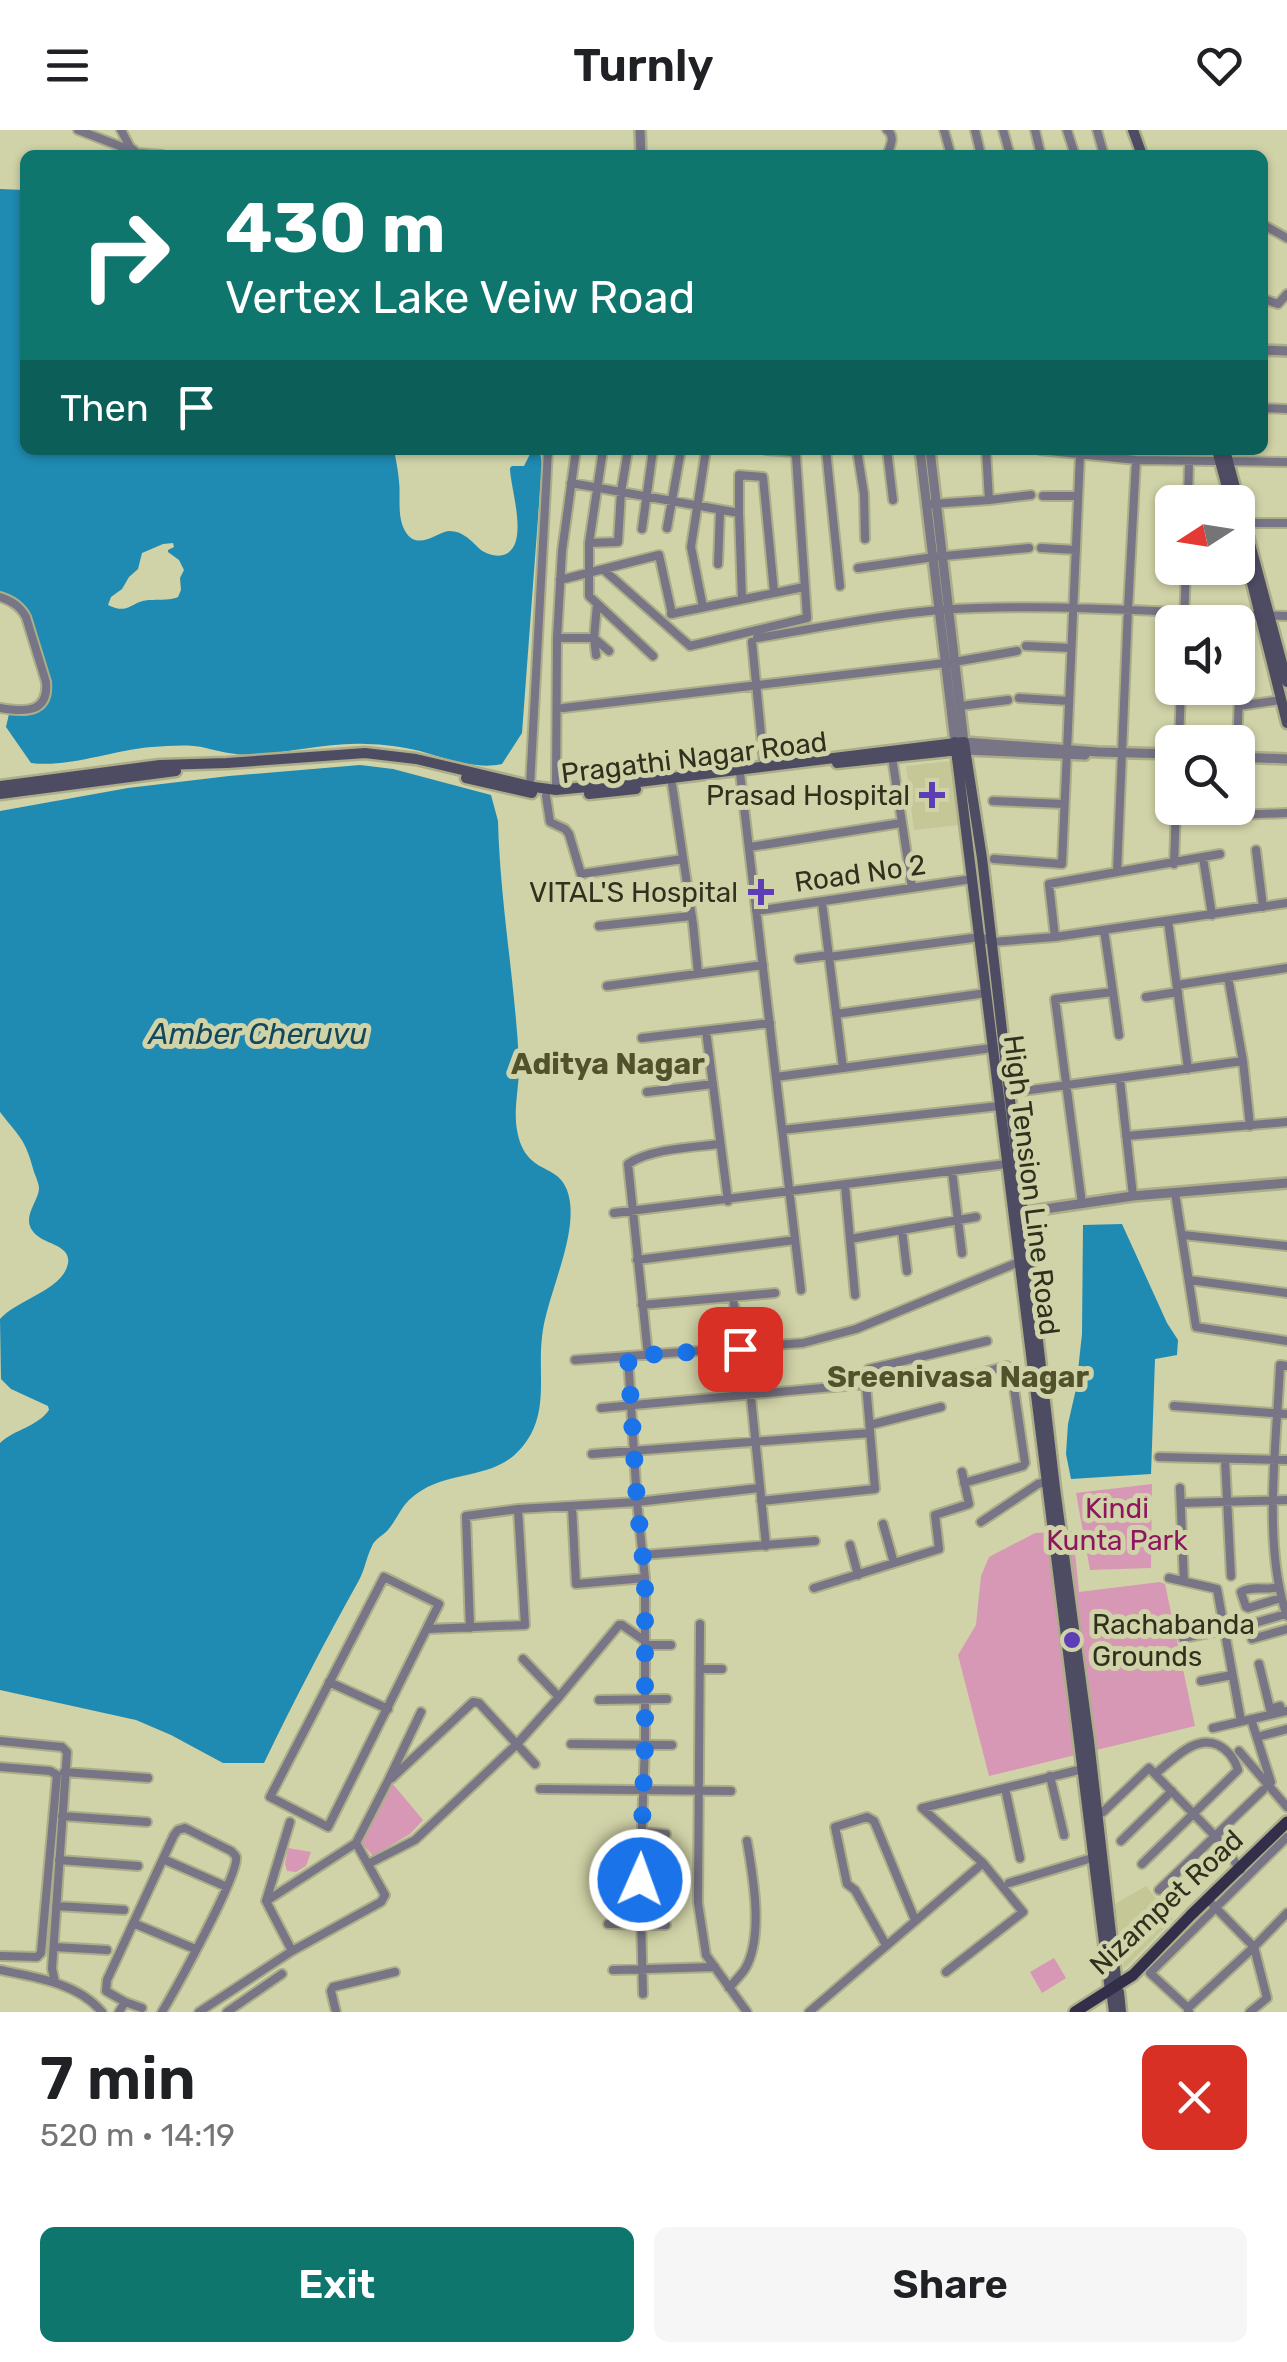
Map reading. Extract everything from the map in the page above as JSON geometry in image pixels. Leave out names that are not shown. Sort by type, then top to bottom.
[{"type":"main road","points":[[1222,456],[1228,485]]},
{"type":"main road","points":[[1222,456],[1230,485]]},
{"type":"main road","points":[[1255,585],[1287,682]]},
{"type":"main road","points":[[1265,616],[1287,723]]},
{"type":"main road","name":"Pragathi Nagar Road","points":[[622,788],[960,746]]},
{"type":"main road","name":"Pragathi Nagar Road","points":[[622,788],[764,765],[960,746]]},
{"type":"main road","name":"High Tension Line Road","points":[[960,746],[1006,1164],[1116,2000]]},
{"type":"main road","name":"High Tension Line Road","points":[[960,746],[992,942],[1092,1858],[1102,1895]]},
{"type":"main road","points":[[0,786],[168,765],[365,753],[416,760],[551,793],[622,788]]},
{"type":"main road","name":"Pragathi Nagar Road","points":[[0,794],[180,771],[358,759],[551,793]]},
{"type":"main road","name":"Nizampet Road","points":[[1090,2012],[1116,2000],[1214,1905],[1287,1822]]},
{"type":"main road","name":"Nizampet Road","points":[[1075,2012],[1116,2000],[1134,1974],[1191,1914],[1284,1841]]},
{"type":"street","points":[[78,130],[130,150]]},
{"type":"street","points":[[530,786],[548,455]]},
{"type":"street","points":[[575,455],[560,580],[550,822],[570,834],[580,874],[683,858]]},
{"type":"street","points":[[602,455],[589,543],[589,596],[653,656]]},
{"type":"street","points":[[589,543],[618,542],[627,455]]},
{"type":"street","points":[[642,529],[652,455]]},
{"type":"street","points":[[666,528],[679,455]]},
{"type":"street","points":[[703,607],[691,548],[705,455]]},
{"type":"street","points":[[605,571],[690,646],[807,618],[795,455]]},
{"type":"street","points":[[827,455],[840,586]]},
{"type":"street","points":[[858,455],[865,539]]},
{"type":"street","points":[[888,455],[893,500]]},
{"type":"street","points":[[921,455],[932,504]]},
{"type":"street","points":[[930,455],[932,504],[960,746]]},
{"type":"street","points":[[986,455],[988,500]]},
{"type":"street","points":[[994,859],[1062,864],[1080,455]]},
{"type":"street","points":[[1089,455],[1189,461],[1222,456],[1287,462]]},
{"type":"street","points":[[1117,872],[1136,460]]},
{"type":"street","points":[[1188,485],[1189,461]]},
{"type":"street","points":[[742,599],[738,475],[763,478],[774,592]]},
{"type":"street","points":[[571,483],[739,513]]},
{"type":"street","points":[[932,504],[1031,495]]},
{"type":"street","points":[[1044,496],[1078,496]]},
{"type":"street","points":[[718,564],[720,511]]},
{"type":"street","points":[[1255,524],[1287,524]]},
{"type":"street","points":[[858,568],[1029,548]]},
{"type":"street","points":[[1041,548],[1076,550]]},
{"type":"street","points":[[560,580],[659,555],[672,614]]},
{"type":"street","points":[[657,616],[804,586]]},
{"type":"street","points":[[0,596],[13,602],[26,617],[47,692],[40,705],[32,709],[0,708]]},
{"type":"street","points":[[596,655],[597,604]]},
{"type":"street","points":[[764,765],[755,640],[944,610],[1072,606],[1155,610]]},
{"type":"street","points":[[1255,616],[1287,616]]},
{"type":"street","points":[[557,638],[594,638],[609,651]]},
{"type":"street","points":[[563,708],[950,662],[1021,649],[1071,648]]},
{"type":"street","points":[[950,662],[960,706],[960,746]]},
{"type":"street","points":[[1019,698],[1069,702]]},
{"type":"street","points":[[960,706],[1008,700]]},
{"type":"street","points":[[1238,725],[1239,706],[1281,700]]},
{"type":"street","name":"Pragathi Nagar Road","points":[[960,746],[1083,756],[1098,752],[1155,753]]},
{"type":"street","points":[[892,757],[912,888]]},
{"type":"street","points":[[1255,758],[1287,759]]},
{"type":"street","points":[[740,774],[801,1290]]},
{"type":"street","points":[[672,784],[698,974]]},
{"type":"street","points":[[992,800],[1064,804]]},
{"type":"street","points":[[1255,815],[1287,814]]},
{"type":"street","points":[[750,848],[901,823]]},
{"type":"street","points":[[1174,864],[1175,825]]},
{"type":"street","points":[[1256,850],[1263,907]]},
{"type":"street","points":[[1055,937],[1049,884],[1220,854]]},
{"type":"street","points":[[1203,858],[1212,915]]},
{"type":"street","name":"Road No 2","points":[[756,911],[972,880]]},
{"type":"street","points":[[822,902],[843,1068]]},
{"type":"street","points":[[800,960],[980,937],[992,942],[1055,937],[1287,903]]},
{"type":"street","points":[[599,926],[692,916]]},
{"type":"street","points":[[1168,921],[1188,1069]]},
{"type":"street","points":[[1104,930],[1119,1035]]},
{"type":"street","points":[[607,986],[762,965]]},
{"type":"street","points":[[1146,996],[1287,968]]},
{"type":"street","points":[[1228,977],[1250,1126]]},
{"type":"street","points":[[1082,1204],[1055,999],[1113,992]]},
{"type":"street","points":[[836,1014],[986,993]]},
{"type":"street","points":[[642,1038],[770,1023]]},
{"type":"street","points":[[706,1031],[728,1200]]},
{"type":"street","points":[[776,1077],[992,1048]]},
{"type":"street","points":[[1009,1093],[1243,1061]]},
{"type":"street","points":[[1120,1080],[1133,1196]]},
{"type":"street","points":[[647,1092],[713,1084]]},
{"type":"street","points":[[782,1130],[999,1106]]},
{"type":"street","points":[[1126,1136],[1287,1122]]},
{"type":"street","points":[[648,1354],[630,1160],[720,1144]]},
{"type":"street","points":[[614,1214],[1006,1164]]},
{"type":"street","points":[[952,1170],[962,1253]]},
{"type":"street","points":[[1024,1212],[1133,1196],[1287,1183]]},
{"type":"street","points":[[845,1185],[855,1296]]},
{"type":"street","points":[[1174,1193],[1196,1327],[1287,1341]]},
{"type":"street","points":[[850,1239],[976,1217]]},
{"type":"street","points":[[902,1230],[906,1271]]},
{"type":"street","points":[[1182,1234],[1287,1246]]},
{"type":"street","points":[[637,1260],[796,1240]]},
{"type":"street","points":[[575,1360],[802,1343],[856,1328],[1019,1262]]},
{"type":"street","points":[[1189,1280],[1287,1293]]},
{"type":"street","points":[[642,1305],[775,1293]]},
{"type":"street","points":[[733,1296],[751,1395],[766,1546]]},
{"type":"street","points":[[761,1501],[875,1490],[868,1369],[987,1341]]},
{"type":"street","points":[[628,1356],[645,1578],[640,1880],[644,1994]]},
{"type":"street","points":[[1251,1624],[1287,1615],[1276,1566],[1274,1459],[1283,1414],[1280,1365],[1287,1366]]},
{"type":"street","points":[[964,1484],[1025,1463],[1010,1367],[977,1374]]},
{"type":"street","points":[[602,1408],[866,1384]]},
{"type":"street","points":[[1174,1406],[1283,1414]]},
{"type":"street","points":[[592,1454],[870,1429],[941,1407]]},
{"type":"street","points":[[1018,1412],[1037,1408]]},
{"type":"street","points":[[1020,1428],[1039,1424]]},
{"type":"street","points":[[1159,1458],[1287,1460]]},
{"type":"street","points":[[1225,1459],[1231,1576]]},
{"type":"street","points":[[814,1588],[939,1549],[934,1516],[969,1504],[962,1472]]},
{"type":"street","points":[[982,1522],[1009,1502],[1050,1481]]},
{"type":"street","points":[[470,1628],[466,1516],[759,1488]]},
{"type":"street","points":[[1180,1488],[1184,1581]]},
{"type":"street","points":[[1181,1503],[1287,1500]]},
{"type":"street","points":[[572,1506],[576,1584],[645,1578]]},
{"type":"street","points":[[428,1629],[525,1625],[518,1509]]},
{"type":"street","points":[[883,1524],[894,1563]]},
{"type":"street","points":[[643,1555],[814,1541]]},
{"type":"street","points":[[850,1545],[858,1575]]},
{"type":"street","points":[[1276,1566],[1287,1566]]},
{"type":"street","points":[[384,1577],[439,1604],[428,1629],[328,1827],[270,1797],[384,1577]]},
{"type":"street","points":[[1169,1578],[1217,1589],[1232,1674],[1271,1782]]},
{"type":"street","points":[[1279,1588],[1248,1588],[1242,1592],[1246,1608],[1281,1598]]},
{"type":"street","points":[[700,1624],[698,1903],[706,1955],[747,2012]]},
{"type":"street","points":[[368,1864],[415,1840],[517,1744],[619,1625],[645,1643],[671,1644]]},
{"type":"street","points":[[1252,1639],[1287,1629]]},
{"type":"street","points":[[1182,1638],[1224,1630]]},
{"type":"street","points":[[523,1659],[560,1697]]},
{"type":"street","points":[[1213,1728],[1284,1711],[1280,1706],[1270,1708],[1259,1664]]},
{"type":"street","points":[[700,1669],[722,1670]]},
{"type":"street","points":[[1201,1681],[1232,1674]]},
{"type":"street","points":[[330,1682],[388,1709]]},
{"type":"street","points":[[599,1700],[667,1699]]},
{"type":"street","points":[[388,1781],[473,1702],[479,1703],[535,1764]]},
{"type":"street","points":[[266,1902],[356,1842],[421,1712]]},
{"type":"street","points":[[1256,1737],[1287,1729]]},
{"type":"street","points":[[0,1741],[65,1748],[52,1970],[55,1982],[65,1993],[95,2004],[102,2012]]},
{"type":"street","points":[[1142,1864],[1238,1770],[1224,1748],[1211,1742],[1191,1746],[1155,1774]]},
{"type":"street","points":[[571,1744],[672,1745]]},
{"type":"street","points":[[1239,1751],[1287,1807]]},
{"type":"street","points":[[0,1768],[50,1770],[56,1775],[41,1953],[37,1957],[0,1956]]},
{"type":"street","points":[[1103,1812],[1148,1768],[1216,1837],[1243,1872]]},
{"type":"street","points":[[946,1972],[1023,1912],[982,1863],[922,1808],[1084,1769]]},
{"type":"street","points":[[64,1772],[148,1778]]},
{"type":"street","points":[[1050,1776],[1064,1834]]},
{"type":"street","points":[[1005,1788],[1020,1858]]},
{"type":"street","points":[[540,1789],[731,1791]]},
{"type":"street","points":[[1158,1890],[1263,1790]]},
{"type":"street","points":[[1121,1841],[1172,1791]]},
{"type":"street","points":[[62,1816],[147,1822]]},
{"type":"street","points":[[886,1945],[847,1884],[835,1827],[867,1817],[874,1821],[915,1920]]},
{"type":"street","points":[[290,1822],[266,1902],[292,1951]]},
{"type":"street","points":[[144,2010],[109,1994],[105,1987],[174,1835],[184,1828],[234,1853],[236,1862],[228,1887],[162,2012]]},
{"type":"street","points":[[642,1832],[666,1834]]},
{"type":"street","points":[[729,1988],[747,1967],[753,1938],[756,1897],[746,1841]]},
{"type":"street","points":[[1284,1841],[1214,1905],[1150,1973],[1188,2011],[1287,1912]]},
{"type":"street","points":[[199,2012],[292,1951],[382,1902],[385,1895],[356,1842]]},
{"type":"street","points":[[163,1858],[228,1887]]},
{"type":"street","points":[[1009,1883],[1092,1858]]},
{"type":"street","points":[[59,1860],[138,1866]]},
{"type":"street","points":[[809,2012],[982,1863]]},
{"type":"street","points":[[608,1877],[661,1881]]},
{"type":"street","points":[[1214,1905],[1254,1947],[1270,2012]]},
{"type":"street","points":[[56,1906],[124,1910]]},
{"type":"street","points":[[133,1923],[195,1949]]},
{"type":"street","points":[[608,1924],[666,1925]]},
{"type":"street","points":[[54,1947],[107,1950]]},
{"type":"street","points":[[17,1973],[18,1956]]},
{"type":"street","points":[[613,1970],[714,1967]]},
{"type":"street","points":[[0,1970],[55,1982]]},
{"type":"street","points":[[336,2012],[332,1987],[395,1972]]},
{"type":"street","points":[[227,2012],[282,1974]]},
{"type":"street","points":[[1250,2012],[1266,1998]]},
{"type":"street","points":[[120,2012],[125,2002]]},
{"type":"shaded area","name":"Prasad Hospital","points":[[951,761],[959,825],[914,830],[906,766]]},
{"type":"shaded area","points":[[1146,1886],[1173,1919],[1124,1969],[1115,1904]]},
{"type":"green space","name":"Kindi Kunta Park","points":[[1152,1484],[1151,1568],[1090,1570],[1076,1493]]},
{"type":"green space","name":"Rachabanda Grounds","points":[[1073,1531],[1079,1592],[1165,1584],[1195,1726],[989,1776],[958,1655],[976,1625],[981,1576],[989,1557],[1035,1533]]},
{"type":"green space","points":[[392,1783],[423,1820],[410,1834],[373,1856],[360,1841]]},
{"type":"green space","points":[[288,1848],[311,1852],[306,1866],[296,1872],[287,1871]]},
{"type":"green space","points":[[1054,1958],[1066,1978],[1042,1993],[1030,1972]]},
{"type":"water","points":[[0,189],[20,190],[20,455],[395,455],[400,515],[412,539],[423,540],[454,531],[497,556],[511,550],[518,529],[510,468],[524,466],[530,455],[540,455],[522,733],[502,764],[471,764],[400,747],[352,744],[251,755],[166,746],[60,763],[31,763],[6,727],[9,714],[25,714],[43,706],[50,692],[29,616],[0,594]],"holes":[[[173,543],[174,547],[168,550],[184,570],[178,597],[144,601],[121,609],[108,605],[138,569],[142,553]]]},
{"type":"water","name":"Amber Cheruvu","points":[[360,765],[393,769],[491,795],[498,821],[517,1032],[517,1130],[527,1155],[562,1181],[570,1206],[570,1224],[545,1320],[540,1399],[531,1434],[505,1462],[441,1482],[409,1500],[373,1544],[360,1578],[264,1763],[223,1763],[136,1720],[0,1690],[0,1443],[49,1410],[1,1379],[0,1319],[56,1283],[68,1260],[64,1251],[32,1231],[29,1218],[39,1185],[25,1145],[0,1112],[0,811],[128,788]]},
{"type":"water","points":[[1122,1224],[1178,1340],[1177,1355],[1155,1359],[1151,1474],[1071,1479],[1066,1454],[1082,1334],[1083,1225]]},
{"type":"place","name":"Prasad Hospital","points":[[932,795]]},
{"type":"place","name":"VITAL'S Hospital","points":[[761,892]]},
{"type":"place","name":"Rachabanda Grounds","points":[[1072,1640]]},
{"type":"district","name":"Aditya Nagar","points":[[608,1064]]},
{"type":"district","name":"Sreenivasa Nagar","points":[[958,1377]]},
{"type":"route","points":[[640,1880],[645,1578],[628,1356],[740,1349]]}]
